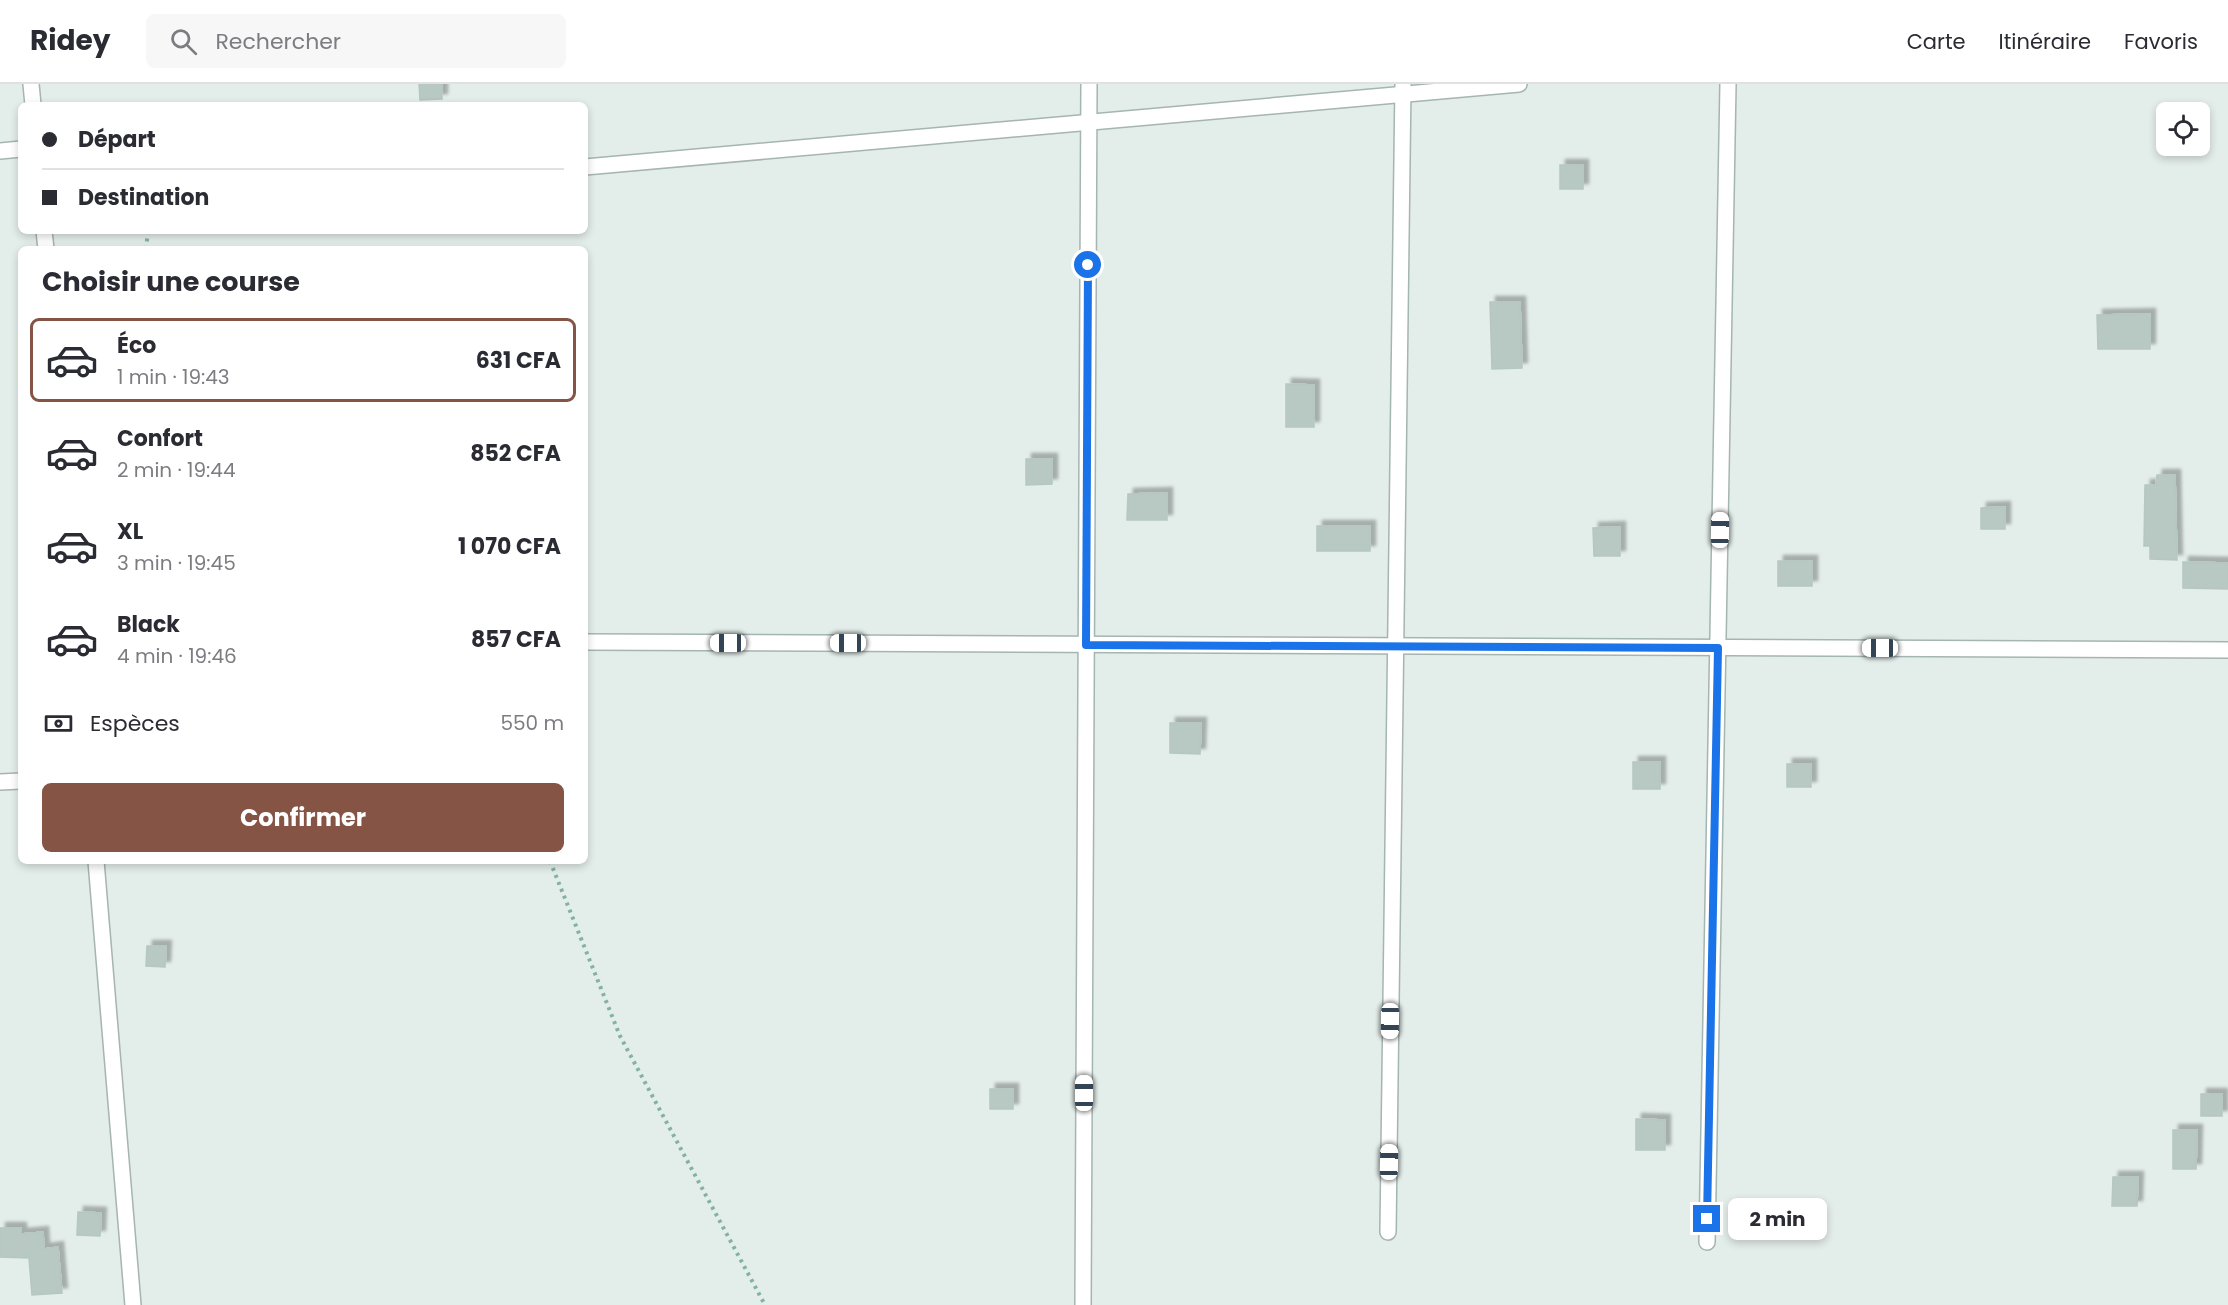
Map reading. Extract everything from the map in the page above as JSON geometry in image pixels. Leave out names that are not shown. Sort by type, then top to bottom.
[{"type":"street","points":[[31,84],[33,102]]},
{"type":"street","points":[[1083,1305],[1089,84]]},
{"type":"street","points":[[588,168],[1089,122],[1403,89],[1519,84]]},
{"type":"street","points":[[1707,1242],[1728,84]]},
{"type":"street","points":[[1388,1232],[1403,89]]},
{"type":"street","points":[[0,151],[18,149]]},
{"type":"street","points":[[588,642],[2228,650]]},
{"type":"street","points":[[0,782],[18,781]]},
{"type":"street","points":[[96,864],[133,1305]]},
{"type":"path","points":[[551,864],[620,1036],[765,1305]]},
{"type":"building","points":[[419,84],[442,84],[442,99],[420,100]]},
{"type":"building","points":[[1560,165],[1583,165],[1583,189],[1560,189]]},
{"type":"building","points":[[1490,302],[1520,302],[1522,368],[1492,369]]},
{"type":"building","points":[[2150,314],[2150,349],[2098,349],[2097,315]]},
{"type":"building","points":[[1286,384],[1314,385],[1314,427],[1286,427]]},
{"type":"building","points":[[1026,459],[1052,459],[1052,484],[1026,485]]},
{"type":"building","points":[[2157,475],[2175,475],[2177,560],[2150,559],[2150,546],[2144,546],[2145,485],[2156,485]]},
{"type":"building","points":[[1167,493],[1167,520],[1127,520],[1128,494]]},
{"type":"building","points":[[2005,507],[2005,529],[1981,529],[1981,508]]},
{"type":"building","points":[[1317,526],[1370,526],[1370,551],[1317,551]]},
{"type":"building","points":[[1620,527],[1620,556],[1594,556],[1593,528]]},
{"type":"building","points":[[1778,561],[1812,561],[1812,586],[1778,586]]},
{"type":"building","points":[[2183,562],[2228,563],[2228,589],[2183,588]]},
{"type":"building","points":[[1170,723],[1201,723],[1200,754],[1170,753]]},
{"type":"building","points":[[1633,762],[1660,762],[1660,789],[1633,789]]},
{"type":"building","points":[[1787,764],[1811,764],[1811,787],[1787,787]]},
{"type":"building","points":[[147,946],[166,946],[165,967],[146,966]]},
{"type":"building","points":[[990,1089],[1013,1089],[1013,1109],[990,1109]]},
{"type":"building","points":[[2201,1094],[2222,1094],[2222,1116],[2201,1116]]},
{"type":"building","points":[[1636,1119],[1665,1120],[1665,1150],[1636,1150]]},
{"type":"building","points":[[2173,1130],[2197,1130],[2196,1169],[2173,1169]]},
{"type":"building","points":[[2113,1177],[2138,1177],[2137,1206],[2112,1206]]},
{"type":"building","points":[[78,1212],[101,1213],[100,1236],[77,1235]]},
{"type":"building","points":[[0,1228],[21,1228],[21,1234],[43,1232],[44,1249],[58,1247],[62,1293],[32,1295],[29,1258],[0,1257]]},
{"type":"route","points":[[1088,265],[1086,645],[1718,648],[1707,1219]]}]
